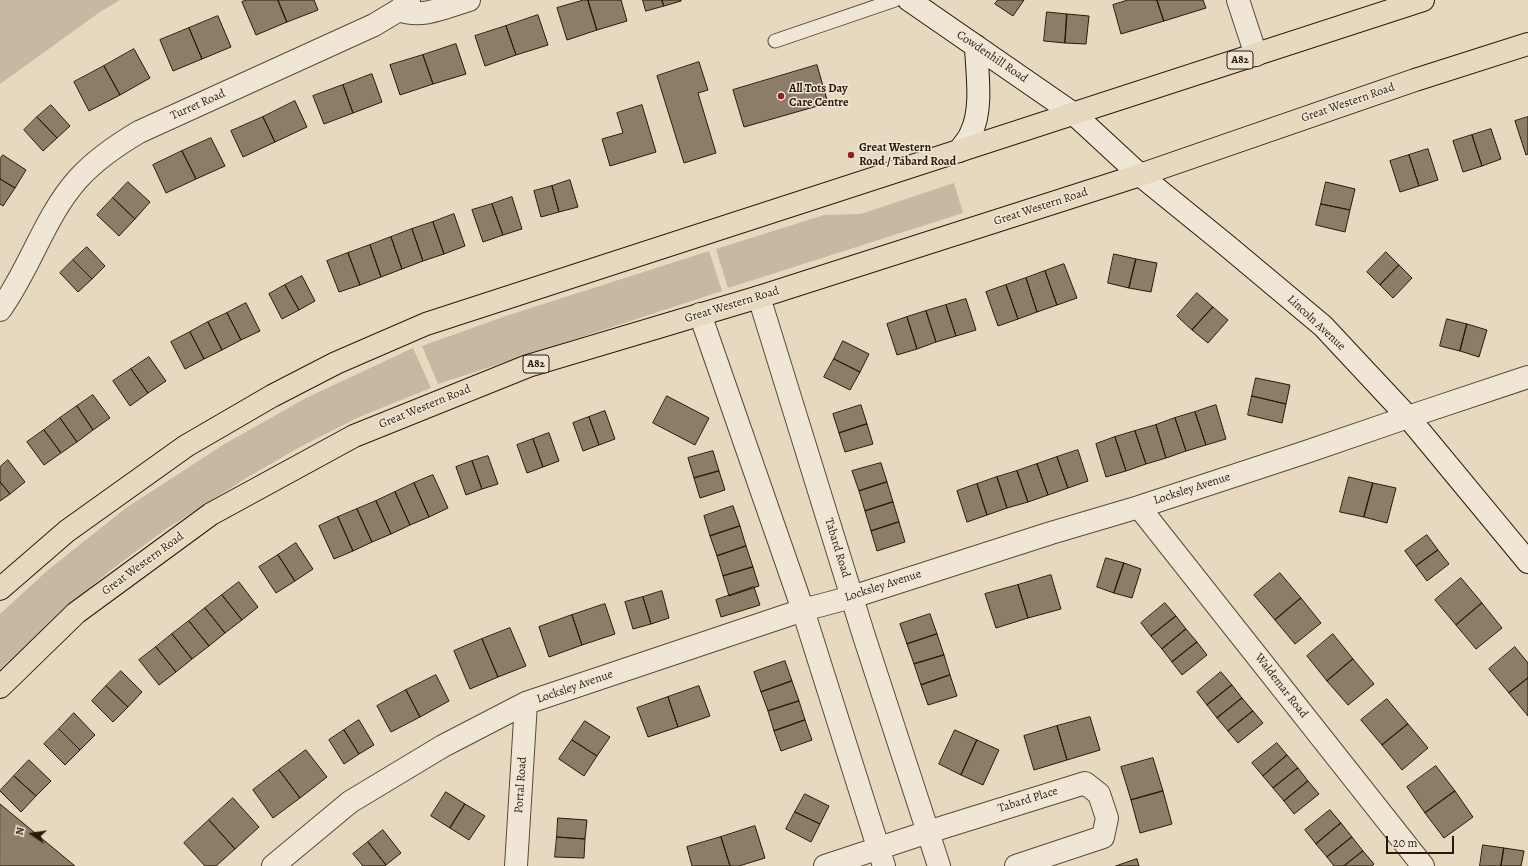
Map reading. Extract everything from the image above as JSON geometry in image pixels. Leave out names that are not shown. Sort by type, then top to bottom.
[{"type":"main road","name":"A82","points":[[0,589],[67,531],[186,446],[272,396],[336,363],[426,324],[1256,55],[1410,2]]},
{"type":"main road","name":"Great Western Road","points":[[0,687],[76,613],[211,514],[354,436],[528,366],[759,297],[1140,175],[1415,80],[1528,44]]},
{"type":"street","name":"Turret Road","points":[[0,310],[57,209],[78,179],[95,162],[113,148],[139,132],[374,25],[404,5],[415,14],[430,12],[469,0]]},
{"type":"street","name":"Cowdenhill Road","points":[[909,0],[1074,114]]},
{"type":"street","points":[[1238,0],[1256,55]]},
{"type":"street","points":[[959,151],[971,133],[976,116],[978,96],[976,46]]},
{"type":"street","name":"Lincoln Avenue","points":[[1074,114],[1140,175],[1226,244],[1323,326],[1408,417],[1528,562]]},
{"type":"street","name":"Tabard Road","points":[[759,297],[852,596],[939,866]]},
{"type":"street","points":[[700,314],[804,610],[880,858]]},
{"type":"street","name":"Locksley Avenue","points":[[273,866],[350,802],[443,746],[526,704],[804,610],[1050,532],[1139,507],[1528,377]]},
{"type":"street","name":"Waldemar Road","points":[[1139,507],[1423,866]]},
{"type":"street","name":"Portal Road","points":[[516,866],[526,704]]},
{"type":"street","name":"Tabard Place","points":[[825,866],[880,858],[928,832],[1086,783],[1099,794],[1107,818],[1103,837],[1016,866]]},
{"type":"lane","points":[[775,41],[894,0]]},
{"type":"shaded area","points":[[0,0],[120,0],[100,12],[0,84]]},
{"type":"shaded area","points":[[954,183],[963,213],[728,288],[716,249],[824,215],[861,214]]},
{"type":"shaded area","points":[[709,251],[722,291],[438,384],[422,346],[506,316]]},
{"type":"shaded area","points":[[413,348],[431,388],[359,417],[300,447],[248,477],[166,529],[111,570],[69,605],[0,669],[0,614],[48,570],[126,508],[223,445],[306,398]]},
{"type":"building","points":[[247,0],[278,0],[287,22],[256,35],[242,2]]},
{"type":"building","points":[[278,0],[314,0],[318,10],[287,22]]},
{"type":"building","points":[[588,0],[597,30],[567,40],[557,8]]},
{"type":"building","points":[[588,0],[621,0],[627,21],[597,30]]},
{"type":"building","points":[[643,0],[662,0],[664,6],[646,11]]},
{"type":"building","points":[[662,0],[681,0],[681,1],[664,6]]},
{"type":"building","points":[[998,0],[1024,0],[1013,16],[995,4]]},
{"type":"building","points":[[1128,0],[1157,0],[1164,21],[1121,34],[1113,5]]},
{"type":"building","points":[[1157,0],[1203,0],[1206,8],[1164,21]]},
{"type":"building","points":[[1047,12],[1067,14],[1065,43],[1044,41]]},
{"type":"building","points":[[1067,14],[1089,16],[1086,44],[1065,43]]},
{"type":"building","points":[[538,15],[548,45],[516,55],[506,26]]},
{"type":"building","points":[[218,16],[231,47],[202,59],[189,28]]},
{"type":"building","points":[[506,26],[516,55],[485,66],[475,36]]},
{"type":"building","points":[[189,28],[202,59],[173,71],[160,40]]},
{"type":"building","points":[[456,44],[466,74],[433,84],[423,55]]},
{"type":"building","points":[[134,49],[150,78],[120,95],[104,66]]},
{"type":"building","points":[[423,55],[433,84],[400,95],[390,65]]},
{"type":"building","points":[[699,62],[708,90],[698,93],[716,153],[684,163],[657,76]]},
{"type":"building","name":"All Tots Day Care Centre","points":[[817,65],[828,103],[744,127],[733,90]]},
{"type":"building","points":[[104,66],[120,95],[89,111],[74,82]]},
{"type":"building","points":[[372,74],[382,102],[353,113],[343,85]]},
{"type":"building","points":[[343,85],[353,113],[324,124],[313,96]]},
{"type":"building","points":[[295,101],[307,127],[275,142],[263,117]]},
{"type":"building","points":[[51,105],[70,126],[57,138],[37,117]]},
{"type":"building","points":[[642,105],[656,152],[610,166],[602,139],[623,133],[617,113]]},
{"type":"building","points":[[37,117],[57,138],[43,151],[24,130]]},
{"type":"building","points":[[263,117],[275,142],[243,157],[231,131]]},
{"type":"building","points":[[1528,117],[1528,154],[1526,155],[1515,121]]},
{"type":"building","points":[[1491,129],[1501,159],[1482,166],[1472,135]]},
{"type":"building","points":[[1472,135],[1482,166],[1463,172],[1453,141]]},
{"type":"building","points":[[211,138],[225,166],[196,179],[182,151]]},
{"type":"building","points":[[1428,149],[1438,180],[1419,186],[1409,155]]},
{"type":"building","points":[[182,151],[196,179],[166,193],[153,165]]},
{"type":"building","points":[[3,155],[26,170],[15,188],[0,179],[0,159]]},
{"type":"building","points":[[1409,155],[1419,186],[1400,192],[1390,161]]},
{"type":"building","points":[[0,179],[15,188],[3,206],[0,204]]},
{"type":"building","points":[[570,180],[578,207],[559,212],[552,186]]},
{"type":"building","points":[[128,182],[150,202],[135,219],[113,198]]},
{"type":"building","points":[[1326,182],[1355,189],[1350,210],[1321,204]]},
{"type":"building","points":[[552,186],[559,212],[541,217],[534,191]]},
{"type":"building","points":[[512,197],[522,229],[503,235],[492,204]]},
{"type":"building","points":[[113,198],[135,219],[119,236],[97,215]]},
{"type":"building","points":[[492,204],[503,235],[483,242],[472,210]]},
{"type":"building","points":[[1321,204],[1350,210],[1345,232],[1316,225]]},
{"type":"building","points":[[454,214],[465,246],[444,254],[433,222]]},
{"type":"building","points":[[433,222],[444,254],[423,261],[412,229]]},
{"type":"building","points":[[412,229],[423,261],[402,269],[391,237]]},
{"type":"building","points":[[391,237],[402,269],[381,277],[370,245]]},
{"type":"building","points":[[370,245],[381,277],[360,285],[348,253]]},
{"type":"building","points":[[87,247],[105,266],[92,279],[73,260]]},
{"type":"building","points":[[1386,252],[1399,265],[1380,285],[1367,272]]},
{"type":"building","points":[[348,253],[360,285],[339,292],[327,261]]},
{"type":"building","points":[[1114,254],[1136,259],[1129,288],[1108,283]]},
{"type":"building","points":[[1136,259],[1157,263],[1151,292],[1129,288]]},
{"type":"building","points":[[73,260],[92,279],[78,292],[60,273]]},
{"type":"building","points":[[1064,264],[1077,298],[1057,305],[1045,271]]},
{"type":"building","points":[[1399,265],[1412,278],[1393,298],[1380,285]]},
{"type":"building","points":[[1045,271],[1057,305],[1037,312],[1026,278]]},
{"type":"building","points":[[302,276],[315,301],[299,310],[285,285]]},
{"type":"building","points":[[1026,278],[1037,312],[1018,319],[1006,285]]},
{"type":"building","points":[[285,285],[299,310],[282,319],[269,294]]},
{"type":"building","points":[[1006,285],[1018,319],[998,326],[986,292]]},
{"type":"building","points":[[1197,293],[1213,307],[1192,330],[1177,316]]},
{"type":"building","points":[[966,299],[976,330],[956,336],[946,305]]},
{"type":"building","points":[[246,303],[260,331],[241,340],[227,313]]},
{"type":"building","points":[[946,305],[956,336],[936,342],[926,311]]},
{"type":"building","points":[[1213,307],[1228,320],[1208,343],[1192,330]]},
{"type":"building","points":[[926,311],[936,342],[917,349],[907,317]]},
{"type":"building","points":[[227,313],[241,340],[222,350],[208,322]]},
{"type":"building","points":[[907,317],[917,349],[897,355],[887,324]]},
{"type":"building","points":[[1447,319],[1467,324],[1460,351],[1440,346]]},
{"type":"building","points":[[208,322],[222,350],[204,359],[190,332]]},
{"type":"building","points":[[1467,324],[1487,330],[1479,357],[1460,351]]},
{"type":"building","points":[[190,332],[204,359],[185,369],[171,342]]},
{"type":"building","points":[[843,341],[869,354],[860,372],[834,359]]},
{"type":"building","points":[[149,357],[166,381],[148,393],[131,369]]},
{"type":"building","points":[[834,359],[860,372],[850,390],[824,377]]},
{"type":"building","points":[[131,369],[148,393],[130,406],[113,381]]},
{"type":"building","points":[[1256,378],[1290,385],[1286,404],[1252,396]]},
{"type":"building","points":[[93,395],[110,418],[93,430],[77,406]]},
{"type":"building","points":[[667,396],[709,418],[695,445],[653,423]]},
{"type":"building","points":[[1252,396],[1286,404],[1282,423],[1248,415]]},
{"type":"building","points":[[861,405],[867,424],[839,433],[833,414]]},
{"type":"building","points":[[1216,405],[1226,439],[1206,445],[1195,412]]},
{"type":"building","points":[[77,406],[93,430],[77,442],[60,418]]},
{"type":"building","points":[[605,411],[615,439],[599,445],[589,417]]},
{"type":"building","points":[[1195,412],[1206,445],[1186,451],[1175,418]]},
{"type":"building","points":[[589,417],[599,445],[583,451],[573,423]]},
{"type":"building","points":[[60,418],[77,442],[61,453],[44,430]]},
{"type":"building","points":[[1175,418],[1186,451],[1166,458],[1156,425]]},
{"type":"building","points":[[867,424],[873,444],[845,452],[839,433]]},
{"type":"building","points":[[1156,425],[1166,458],[1146,464],[1135,431]]},
{"type":"building","points":[[44,430],[61,453],[44,465],[27,442]]},
{"type":"building","points":[[1135,431],[1146,464],[1126,471],[1115,437]]},
{"type":"building","points":[[549,433],[559,461],[543,467],[533,439]]},
{"type":"building","points":[[1115,437],[1126,471],[1106,477],[1096,444]]},
{"type":"building","points":[[533,439],[543,467],[527,473],[517,445]]},
{"type":"building","points":[[1078,450],[1088,481],[1068,488],[1057,457]]},
{"type":"building","points":[[713,451],[719,471],[694,478],[688,458]]},
{"type":"building","points":[[488,456],[498,484],[482,489],[472,461]]},
{"type":"building","points":[[1057,457],[1068,488],[1048,495],[1037,464]]},
{"type":"building","points":[[8,460],[25,482],[10,494],[0,482],[0,467]]},
{"type":"building","points":[[472,461],[482,489],[466,495],[456,467]]},
{"type":"building","points":[[881,463],[887,482],[859,491],[852,471]]},
{"type":"building","points":[[1037,464],[1048,495],[1028,502],[1017,471]]},
{"type":"building","points":[[719,471],[725,490],[700,498],[694,478]]},
{"type":"building","points":[[1017,471],[1028,502],[1007,508],[997,477]]},
{"type":"building","points":[[433,475],[448,508],[429,517],[414,483]]},
{"type":"building","points":[[997,477],[1007,508],[987,515],[977,484]]},
{"type":"building","points":[[1349,477],[1373,483],[1364,517],[1340,512]]},
{"type":"building","points":[[0,482],[10,494],[0,501]]},
{"type":"building","points":[[887,482],[893,502],[865,511],[859,491]]},
{"type":"building","points":[[414,483],[429,517],[410,525],[395,492]]},
{"type":"building","points":[[1373,483],[1396,488],[1387,523],[1364,517]]},
{"type":"building","points":[[977,484],[987,515],[967,522],[957,491]]},
{"type":"building","points":[[395,492],[410,525],[391,534],[376,501]]},
{"type":"building","points":[[376,501],[391,534],[372,542],[357,509]]},
{"type":"building","points":[[893,502],[899,522],[871,531],[865,511]]},
{"type":"building","points":[[733,506],[740,526],[710,536],[704,516]]},
{"type":"building","points":[[357,509],[372,542],[353,551],[338,517]]},
{"type":"building","points":[[338,517],[353,551],[334,559],[319,526]]},
{"type":"building","points":[[899,522],[905,542],[877,551],[871,531]]},
{"type":"building","points":[[740,526],[746,546],[717,556],[710,536]]},
{"type":"building","points":[[1427,535],[1438,550],[1416,566],[1405,551]]},
{"type":"building","points":[[296,543],[313,569],[295,581],[278,555]]},
{"type":"building","points":[[746,546],[753,567],[723,576],[717,556]]},
{"type":"building","points":[[1438,550],[1449,564],[1427,581],[1416,566]]},
{"type":"building","points":[[278,555],[295,581],[276,593],[259,567]]},
{"type":"building","points":[[1106,558],[1124,563],[1114,593],[1097,587]]},
{"type":"building","points":[[1124,563],[1141,569],[1132,598],[1114,593]]},
{"type":"building","points":[[753,567],[759,586],[729,596],[723,576]]},
{"type":"building","points":[[1280,573],[1301,598],[1275,620],[1254,595]]},
{"type":"building","points":[[1051,575],[1061,609],[1028,618],[1018,585]]},
{"type":"building","points":[[1461,578],[1482,603],[1456,625],[1435,600]]},
{"type":"building","points":[[239,582],[258,607],[242,620],[222,595]]},
{"type":"building","points":[[1018,585],[1028,618],[996,628],[985,594]]},
{"type":"building","points":[[754,587],[760,605],[721,617],[716,600]]},
{"type":"building","points":[[662,591],[669,618],[651,624],[643,597]]},
{"type":"building","points":[[222,595],[242,620],[225,633],[205,608]]},
{"type":"building","points":[[643,597],[651,624],[633,629],[625,602]]},
{"type":"building","points":[[1301,598],[1321,623],[1295,644],[1275,620]]},
{"type":"building","points":[[1165,603],[1176,616],[1151,636],[1141,623]]},
{"type":"building","points":[[1482,603],[1502,628],[1476,649],[1456,625]]},
{"type":"building","points":[[605,604],[615,634],[582,645],[572,615]]},
{"type":"building","points":[[205,608],[225,633],[209,646],[189,621]]},
{"type":"building","points":[[930,614],[937,634],[907,644],[900,624]]},
{"type":"building","points":[[572,615],[582,645],[549,657],[539,627]]},
{"type":"building","points":[[1176,616],[1186,629],[1162,649],[1151,636]]},
{"type":"building","points":[[189,621],[209,646],[192,659],[172,634]]},
{"type":"building","points":[[510,628],[526,666],[498,677],[482,639]]},
{"type":"building","points":[[1186,629],[1197,642],[1172,662],[1162,649]]},
{"type":"building","points":[[172,634],[192,659],[176,672],[156,647]]},
{"type":"building","points":[[937,634],[944,655],[914,664],[907,644]]},
{"type":"building","points":[[1333,634],[1353,659],[1327,681],[1307,656]]},
{"type":"building","points":[[482,639],[498,677],[470,689],[454,651]]},
{"type":"building","points":[[1197,642],[1207,655],[1182,675],[1172,662]]},
{"type":"building","points":[[156,647],[176,672],[159,685],[139,660]]},
{"type":"building","points":[[1515,647],[1528,663],[1528,678],[1509,693],[1489,669]]},
{"type":"building","points":[[944,655],[950,675],[921,685],[914,664]]},
{"type":"building","points":[[1353,659],[1374,684],[1348,705],[1327,681]]},
{"type":"building","points":[[785,661],[792,681],[761,692],[754,672]]},
{"type":"building","points":[[121,671],[142,692],[128,707],[106,686]]},
{"type":"building","points":[[1221,672],[1232,685],[1207,705],[1197,692]]},
{"type":"building","points":[[436,675],[449,701],[420,717],[406,690]]},
{"type":"building","points":[[950,675],[957,696],[928,705],[921,685]]},
{"type":"building","points":[[1528,678],[1528,716],[1509,693]]},
{"type":"building","points":[[792,681],[799,701],[768,711],[761,692]]},
{"type":"building","points":[[1232,685],[1242,698],[1217,718],[1207,705]]},
{"type":"building","points":[[106,686],[128,707],[113,722],[92,701]]},
{"type":"building","points":[[699,686],[710,716],[678,727],[668,697]]},
{"type":"building","points":[[406,690],[420,717],[391,732],[377,706]]},
{"type":"building","points":[[668,697],[678,727],[648,737],[637,708]]},
{"type":"building","points":[[1242,698],[1253,711],[1228,731],[1217,718]]},
{"type":"building","points":[[1387,699],[1408,724],[1382,745],[1361,720]]},
{"type":"building","points":[[799,701],[805,720],[774,731],[768,711]]},
{"type":"building","points":[[1253,711],[1263,723],[1238,743],[1228,731]]},
{"type":"building","points":[[74,713],[95,735],[80,750],[59,729]]},
{"type":"building","points":[[1090,717],[1100,750],[1067,760],[1057,726]]},
{"type":"building","points":[[359,720],[374,745],[359,754],[344,730]]},
{"type":"building","points":[[805,720],[812,740],[781,751],[774,731]]},
{"type":"building","points":[[585,721],[610,737],[597,756],[572,740]]},
{"type":"building","points":[[1408,724],[1428,748],[1402,770],[1382,745]]},
{"type":"building","points":[[1057,726],[1067,760],[1034,770],[1024,736]]},
{"type":"building","points":[[59,729],[80,750],[65,765],[44,744]]},
{"type":"building","points":[[344,730],[359,754],[344,764],[329,740]]},
{"type":"building","points":[[955,730],[977,740],[961,775],[939,764]]},
{"type":"building","points":[[572,740],[597,756],[584,776],[559,759]]},
{"type":"building","points":[[977,740],[999,750],[983,785],[961,775]]},
{"type":"building","points":[[1277,743],[1287,755],[1263,776],[1252,763]]},
{"type":"building","points":[[306,750],[327,777],[300,798],[279,770]]},
{"type":"building","points":[[1287,755],[1298,768],[1273,788],[1263,776]]},
{"type":"building","points":[[1153,758],[1163,791],[1131,800],[1121,767]]},
{"type":"building","points":[[29,760],[51,781],[36,796],[14,776]]},
{"type":"building","points":[[1436,766],[1455,791],[1425,813],[1407,787]]},
{"type":"building","points":[[1298,768],[1308,781],[1284,801],[1273,788]]},
{"type":"building","points":[[279,770],[300,798],[273,818],[253,790]]},
{"type":"building","points":[[14,776],[36,796],[21,812],[0,791]]},
{"type":"building","points":[[1308,781],[1319,794],[1294,814],[1284,801]]},
{"type":"building","points":[[1163,791],[1172,824],[1140,833],[1131,800]]},
{"type":"building","points":[[1455,791],[1473,817],[1444,838],[1425,813]]},
{"type":"building","points":[[446,792],[465,804],[450,828],[431,816]]},
{"type":"building","points":[[805,794],[829,806],[820,824],[795,812]]},
{"type":"building","points":[[233,798],[259,827],[235,849],[209,820]]},
{"type":"building","points":[[0,804],[75,866],[0,866]]},
{"type":"building","points":[[465,804],[485,816],[469,840],[450,828]]},
{"type":"building","points":[[1330,810],[1341,823],[1316,844],[1305,830]]},
{"type":"building","points":[[795,812],[820,824],[811,842],[786,829]]},
{"type":"building","points":[[558,818],[587,820],[585,839],[557,837]]},
{"type":"building","points":[[209,820],[235,849],[216,866],[205,866],[184,843]]},
{"type":"building","points":[[1341,823],[1352,837],[1327,857],[1316,844]]},
{"type":"building","points":[[755,826],[765,858],[739,866],[730,866],[721,837]]},
{"type":"building","points":[[383,830],[401,853],[386,865],[368,842]]},
{"type":"building","points":[[557,837],[585,839],[584,858],[555,857]]},
{"type":"building","points":[[721,837],[730,866],[692,866],[687,847]]},
{"type":"building","points":[[1352,837],[1363,851],[1344,866],[1334,866],[1327,857]]},
{"type":"building","points":[[368,842],[386,865],[363,866],[353,854]]},
{"type":"building","points":[[1483,845],[1504,848],[1501,866],[1480,866]]},
{"type":"building","points":[[1504,848],[1524,851],[1521,866],[1501,866]]},
{"type":"building","points":[[1363,851],[1374,864],[1372,866],[1344,866]]},
{"type":"building","points":[[1137,859],[1139,866],[1116,866]]},
{"type":"place","name":"All Tots Day Care Centre","points":[[781,96]]},
{"type":"place","name":"Great Western Road / Tabard Road","points":[[851,155]]}]
